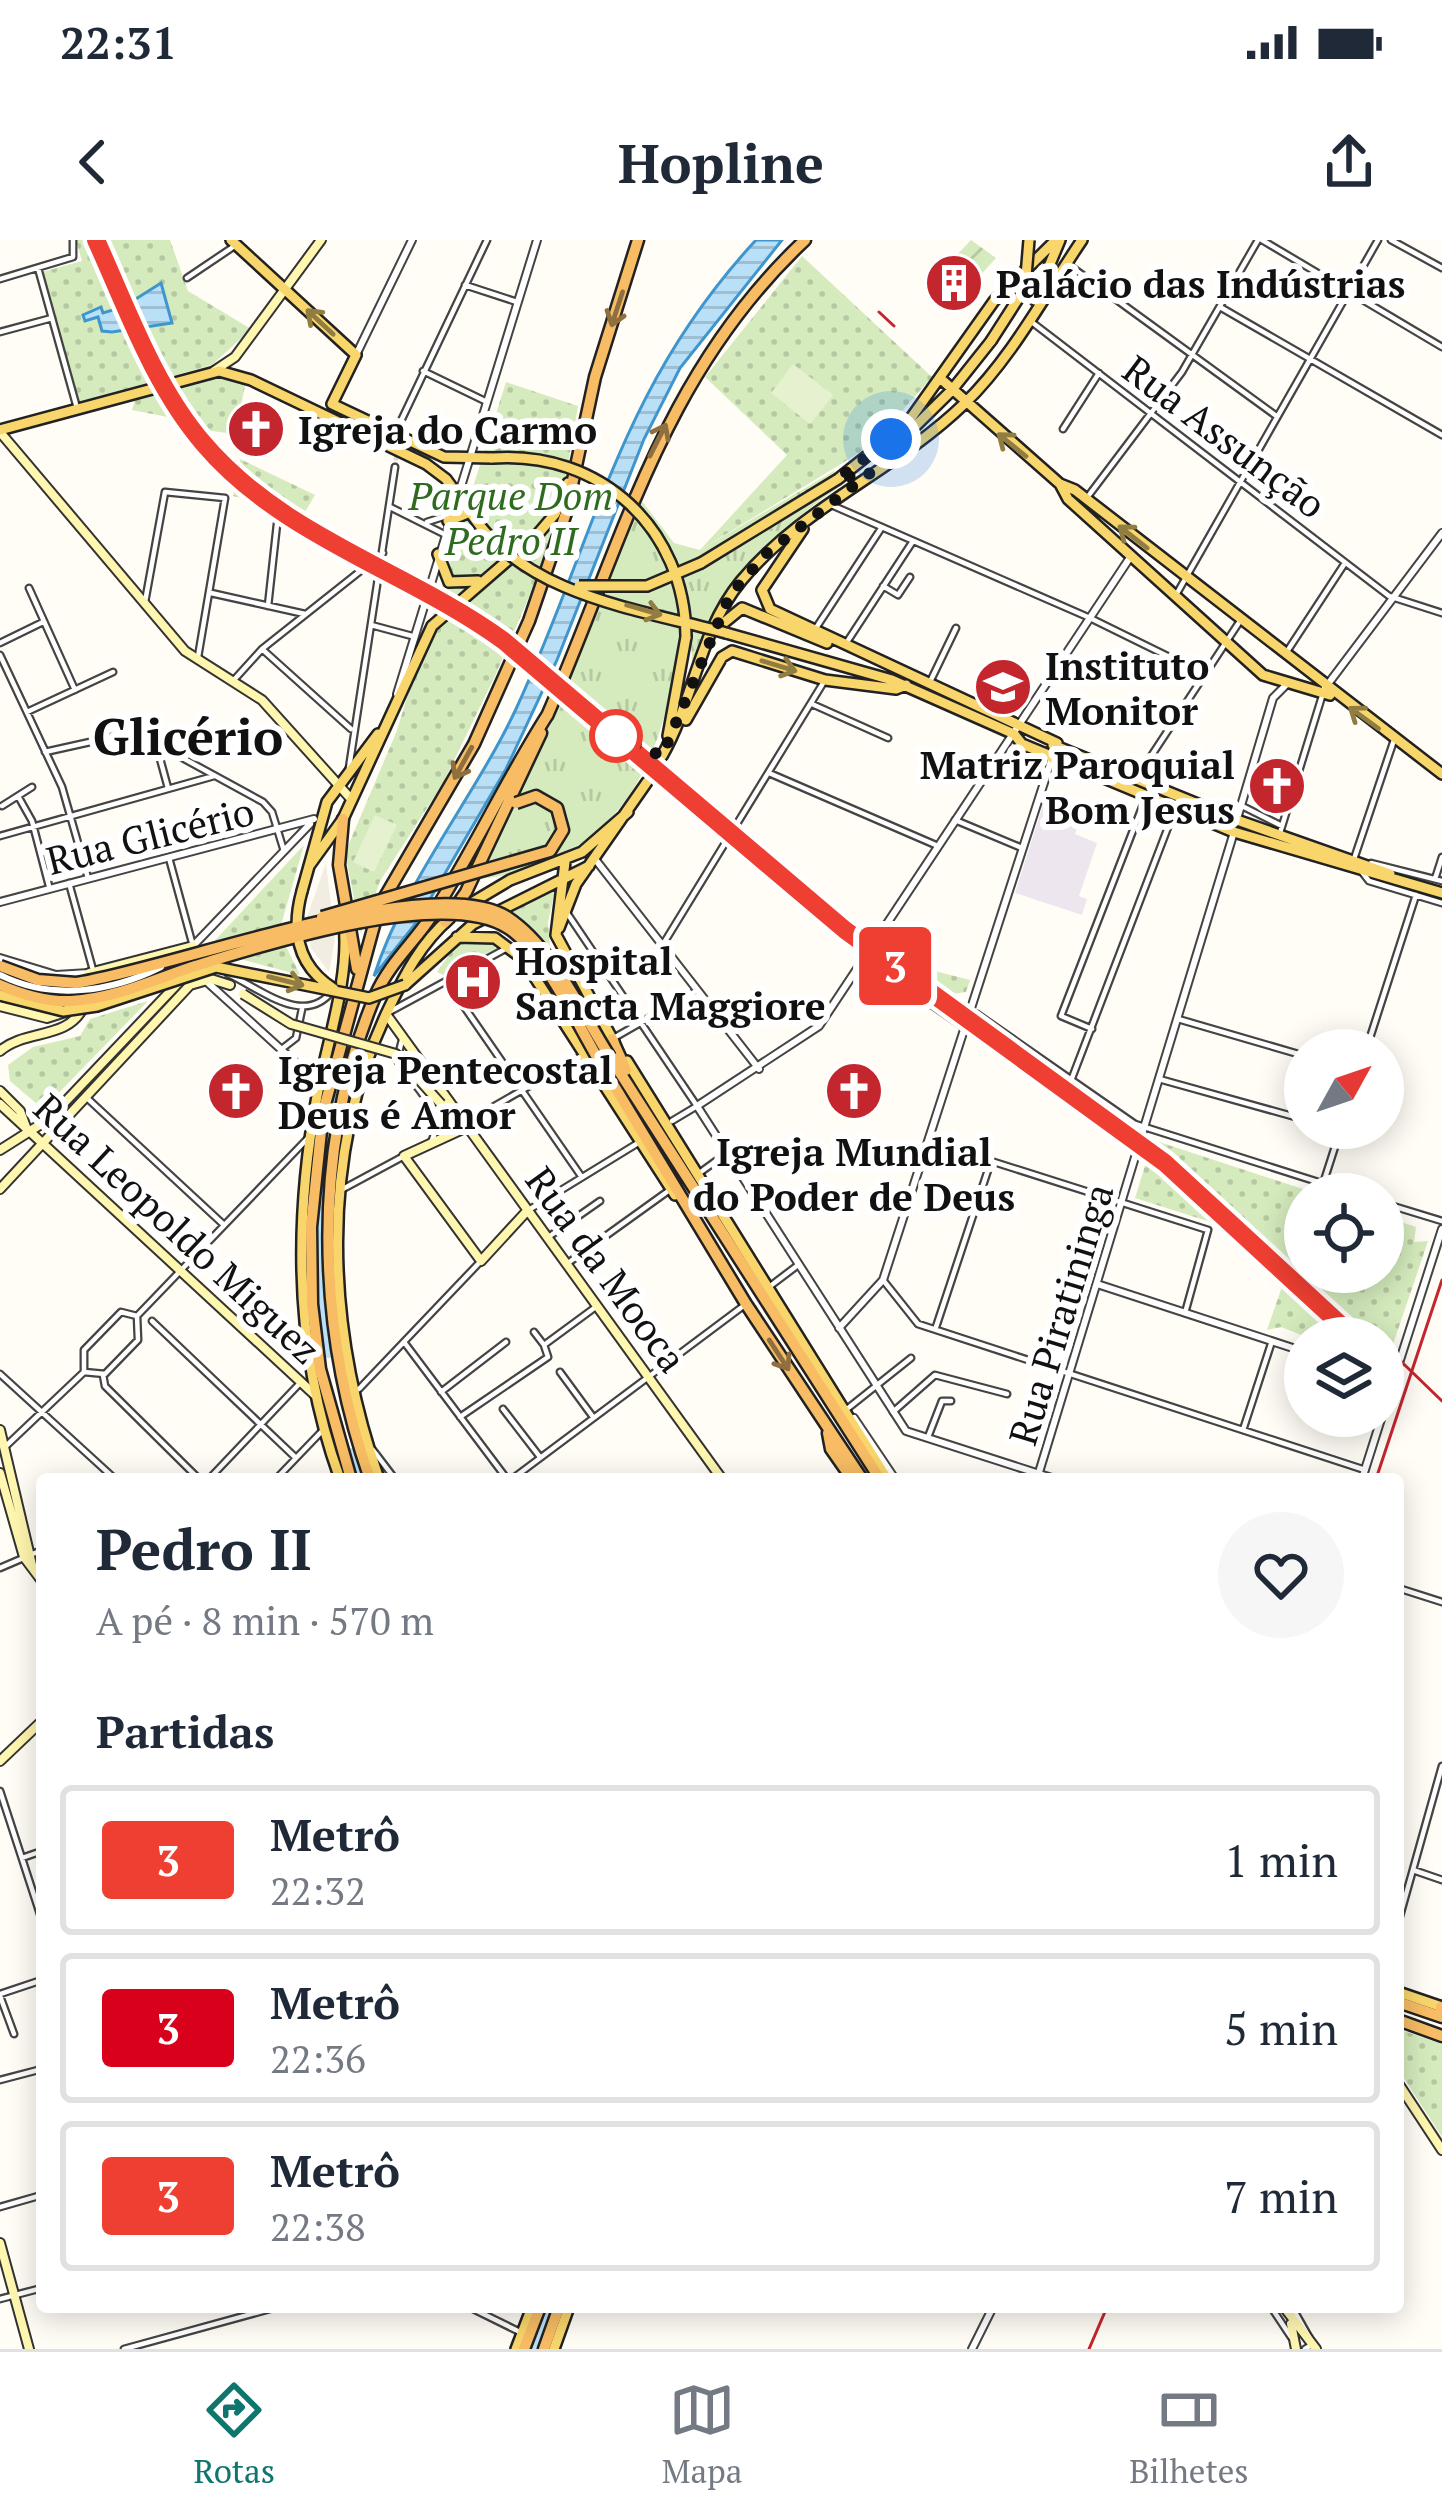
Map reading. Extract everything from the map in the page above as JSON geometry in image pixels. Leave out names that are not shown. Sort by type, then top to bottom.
[{"type":"highway","points":[[349,1473],[320,1369],[310,1227],[323,1112],[385,894],[474,744],[515,656],[566,513],[577,455],[638,240]]},
{"type":"highway","points":[[445,922],[466,892],[589,626],[630,505],[662,433],[725,332],[805,240]]},
{"type":"highway","points":[[368,1473],[348,1409],[333,1331],[328,1259],[342,1113],[375,997],[395,960],[429,920],[548,714]]},
{"type":"highway","points":[[0,962],[38,980],[76,983],[175,960],[550,851],[563,830],[557,808],[536,796],[504,812]]},
{"type":"highway","points":[[343,818],[342,892],[358,984]]},
{"type":"highway","points":[[429,920],[466,892]]},
{"type":"highway","points":[[221,947],[406,907],[483,905],[510,919],[535,942],[694,1221],[858,1473]]},
{"type":"highway","points":[[0,985],[52,1000],[88,999],[276,944],[397,918],[461,911],[494,920],[520,938],[653,1121],[827,1396],[847,1415],[884,1473]]},
{"type":"highway","points":[[612,1039],[653,1121]]},
{"type":"highway","points":[[801,1389],[827,1396]]},
{"type":"highway","points":[[828,1430],[831,1449],[847,1473]]},
{"type":"highway","points":[[1404,2004],[1442,2018]]},
{"type":"highway","points":[[1404,2022],[1442,2036]]},
{"type":"highway","points":[[520,2349],[534,2313]]},
{"type":"highway","points":[[544,2349],[557,2313]]},
{"type":"main road","points":[[321,240],[235,357],[214,370],[0,431],[197,663],[262,700],[352,800]]},
{"type":"main road","points":[[838,478],[870,473],[952,391],[1025,288],[1029,240]]},
{"type":"main road","points":[[1029,318],[1058,240]]},
{"type":"main road","points":[[903,440],[1005,287],[1058,240]]},
{"type":"main road","points":[[675,734],[708,638],[741,581],[812,517],[965,404],[1082,240]]},
{"type":"main road","points":[[234,242],[356,355],[332,404]]},
{"type":"main road","points":[[214,370],[250,380],[426,464],[458,494],[510,557],[562,585],[892,680],[1017,730],[1149,792],[1280,831],[1419,891],[1442,893]]},
{"type":"main road","points":[[940,379],[1060,484],[1131,556],[1263,675],[1328,692]]},
{"type":"main road","points":[[562,585],[630,588],[666,580],[838,478],[906,425],[924,403]]},
{"type":"main road","points":[[303,405],[332,404],[428,450],[470,461],[492,458],[566,465],[631,503],[673,564],[686,638],[678,705],[663,754],[722,657],[732,651],[826,680],[896,689],[906,685]]},
{"type":"main road","points":[[309,867],[343,818],[432,626],[555,514],[577,455]]},
{"type":"main road","points":[[1060,484],[1086,499],[1286,653],[1328,692],[1442,774]]},
{"type":"main road","points":[[447,524],[471,513]]},
{"type":"main road","points":[[762,605],[812,517]]},
{"type":"main road","points":[[438,554],[449,582],[462,585],[483,580]]},
{"type":"main road","points":[[762,605],[876,665],[892,680]]},
{"type":"main road","points":[[708,638],[742,608],[762,605],[1017,730],[1022,744],[1055,749],[1132,778],[1175,809],[1234,832],[1360,865]]},
{"type":"main road","points":[[344,994],[319,979],[299,947],[296,911],[327,802],[382,730]]},
{"type":"main road","points":[[558,940],[564,908],[646,782]]},
{"type":"main road","points":[[466,892],[565,862],[628,812]]},
{"type":"main road","points":[[565,862],[554,920],[558,940],[612,1039],[884,1473]]},
{"type":"main road","points":[[0,995],[63,1011],[227,967],[344,994],[380,997],[397,991],[454,939],[592,863]]},
{"type":"main road","points":[[377,1473],[355,1394],[339,1294],[340,1191],[357,1084],[413,960],[445,922],[510,880]]},
{"type":"main road","points":[[338,1473],[316,1396],[300,1245],[309,1137],[345,944],[342,892]]},
{"type":"main road","points":[[454,939],[485,935],[509,946],[531,969],[638,1142],[694,1221]]},
{"type":"main road","points":[[0,1006],[17,1021],[56,1018],[67,1014],[92,971],[193,946],[230,985],[291,1024],[396,1054],[442,1106],[467,1125],[404,1156],[481,1261],[527,1211]]},
{"type":"main road","points":[[0,1051],[14,1040],[76,1021],[92,971]]},
{"type":"main road","points":[[0,1150],[26,1128],[49,1119],[184,978]]},
{"type":"main road","points":[[0,1189],[190,985],[203,979],[230,985]]},
{"type":"main road","name":"Rua da Mooca","points":[[386,1014],[718,1473]]},
{"type":"main road","points":[[14,1040],[17,1021]]},
{"type":"main road","points":[[0,1091],[20,1111],[26,1128]]},
{"type":"main road","name":"Rua Leopoldo Miguez","points":[[0,1104],[316,1396]]},
{"type":"main road","points":[[437,1138],[447,1123],[442,1106]]},
{"type":"main road","points":[[0,1430],[29,1559]]},
{"type":"main road","points":[[0,1473],[36,1571]]},
{"type":"main road","points":[[0,1761],[36,1727]]},
{"type":"main road","points":[[1404,1995],[1442,2007]]},
{"type":"main road","points":[[1404,2092],[1442,2150]]},
{"type":"main road","points":[[0,2243],[29,2349]]},
{"type":"main road","points":[[520,2349],[533,2313]]},
{"type":"main road","points":[[554,2349],[566,2313]]},
{"type":"main road","points":[[1288,2313],[1304,2348]]},
{"type":"main road","points":[[1289,2313],[1304,2348]]},
{"type":"street","points":[[0,279],[73,256],[73,240]]},
{"type":"street","points":[[356,355],[412,240]]},
{"type":"street","points":[[400,423],[487,240]]},
{"type":"street","points":[[397,694],[537,240]]},
{"type":"street","points":[[1086,499],[1192,355],[1260,240],[1442,347]]},
{"type":"street","points":[[1175,596],[1378,240]]},
{"type":"street","points":[[1391,240],[1442,268]]},
{"type":"street","points":[[187,278],[234,242]]},
{"type":"street","points":[[1066,263],[1277,416]]},
{"type":"street","points":[[38,268],[77,408]]},
{"type":"street","points":[[465,284],[518,302]]},
{"type":"street","points":[[1220,307],[1442,435]]},
{"type":"street","points":[[0,332],[52,318]]},
{"type":"street","name":"Rua Assunção","points":[[1029,318],[1389,596]]},
{"type":"street","points":[[423,371],[487,403]]},
{"type":"street","points":[[1063,429],[1099,373]]},
{"type":"street","points":[[349,768],[394,467]]},
{"type":"street","points":[[145,602],[165,492],[225,498],[197,663]]},
{"type":"street","points":[[829,504],[1090,618],[1206,675]]},
{"type":"street","points":[[390,507],[427,522],[447,524]]},
{"type":"street","points":[[427,522],[447,524]]},
{"type":"street","points":[[268,606],[277,524]]},
{"type":"street","points":[[814,631],[882,527]]},
{"type":"street","points":[[1240,805],[1280,831],[1328,692],[1389,596],[1442,533]]},
{"type":"street","points":[[844,645],[913,541]]},
{"type":"street","points":[[232,682],[262,649],[383,554]]},
{"type":"street","points":[[672,1121],[812,1035],[1131,556]]},
{"type":"street","points":[[1286,653],[1346,561]]},
{"type":"street","points":[[883,586],[898,595],[910,577]]},
{"type":"street","points":[[29,587],[75,689]]},
{"type":"street","points":[[209,593],[304,614]]},
{"type":"street","points":[[1389,596],[1442,613]]},
{"type":"street","points":[[1132,778],[1145,771],[1241,620]]},
{"type":"street","points":[[0,643],[44,622]]},
{"type":"street","points":[[371,625],[413,636]]},
{"type":"street","points":[[929,684],[956,628]]},
{"type":"street","points":[[262,649],[353,732]]},
{"type":"street","points":[[0,655],[71,816],[88,878]]},
{"type":"street","points":[[26,712],[113,672]]},
{"type":"street","points":[[662,946],[826,680]]},
{"type":"street","name":"Rua Piratininga","points":[[1039,1473],[1273,698],[1287,684]]},
{"type":"street","points":[[812,704],[888,738]]},
{"type":"street","points":[[45,752],[128,731],[268,806],[284,850]]},
{"type":"street","points":[[1394,740],[1360,865],[1369,881],[1419,891],[1442,902]]},
{"type":"street","points":[[156,744],[168,788]]},
{"type":"street","points":[[839,1328],[884,1280],[1055,749]]},
{"type":"street","points":[[769,773],[938,846]]},
{"type":"street","points":[[0,836],[214,776]]},
{"type":"street","points":[[2,806],[32,787]]},
{"type":"street","points":[[1092,1029],[1061,1016],[1149,792]]},
{"type":"street","points":[[18,796],[34,827],[50,889]]},
{"type":"street","points":[[193,946],[327,802]]},
{"type":"street","points":[[1072,1078],[1175,809]]},
{"type":"street","name":"Rua Glicério","points":[[0,902],[314,819]]},
{"type":"street","points":[[954,820],[1022,848]]},
{"type":"street","points":[[1360,865],[1438,880],[1442,857]]},
{"type":"street","points":[[169,858],[193,946]]},
{"type":"street","points":[[592,863],[759,1069]]},
{"type":"street","points":[[0,962],[56,975],[92,971],[69,883]]},
{"type":"street","points":[[1373,1029],[1419,891]]},
{"type":"street","points":[[564,908],[906,1431],[1029,1473]]},
{"type":"street","points":[[386,1014],[509,946]]},
{"type":"street","points":[[200,957],[302,1009],[320,1004],[339,980]]},
{"type":"street","points":[[863,957],[964,1028]]},
{"type":"street","points":[[0,975],[31,988],[70,992],[138,977],[175,960]]},
{"type":"street","points":[[203,979],[319,1084]]},
{"type":"street","points":[[448,982],[581,1176]]},
{"type":"street","points":[[612,1039],[697,990]]},
{"type":"street","points":[[931,1005],[970,1010],[1146,1127],[1289,1173]]},
{"type":"street","points":[[278,1046],[293,1044],[302,1009]]},
{"type":"street","points":[[1177,1019],[1284,1050]]},
{"type":"street","points":[[964,1028],[986,1021]]},
{"type":"street","name":"Rua da Mooca","points":[[403,1036],[397,1060],[434,1114],[437,1138]]},
{"type":"street","points":[[467,1125],[585,1054]]},
{"type":"street","points":[[1159,1079],[1284,1114]]},
{"type":"street","points":[[85,1096],[224,1225]]},
{"type":"street","points":[[103,1375],[138,1340],[137,1316],[309,1137]]},
{"type":"street","points":[[928,1141],[1208,1230],[1185,1313]]},
{"type":"street","points":[[527,1211],[638,1142]]},
{"type":"street","points":[[698,1174],[728,1153]]},
{"type":"street","points":[[340,1191],[404,1156]]},
{"type":"street","points":[[935,1328],[991,1161]]},
{"type":"street","points":[[567,1264],[670,1189]]},
{"type":"street","points":[[548,1238],[600,1201]]},
{"type":"street","points":[[1404,1211],[1442,1225],[1404,1347]]},
{"type":"street","points":[[355,1394],[481,1261]]},
{"type":"street","points":[[769,1287],[799,1264]]},
{"type":"street","points":[[884,1280],[914,1322],[1360,1473]]},
{"type":"street","points":[[1097,1284],[1284,1345]]},
{"type":"street","points":[[518,1473],[746,1304]]},
{"type":"street","points":[[544,1345],[597,1306]]},
{"type":"street","points":[[2,1446],[44,1414],[84,1372],[84,1350],[113,1318],[121,1312],[137,1316]]},
{"type":"street","points":[[152,1321],[296,1458]]},
{"type":"street","points":[[460,1417],[548,1357],[534,1332]]},
{"type":"street","points":[[1243,1430],[1273,1341]]},
{"type":"street","points":[[404,1342],[505,1473]]},
{"type":"street","points":[[442,1392],[506,1342]]},
{"type":"street","points":[[847,1415],[912,1359]]},
{"type":"street","points":[[84,1372],[103,1375]]},
{"type":"street","points":[[560,1372],[593,1417]]},
{"type":"street","points":[[0,1374],[108,1473]]},
{"type":"street","points":[[103,1375],[105,1386],[193,1473]]},
{"type":"street","points":[[893,1412],[935,1375],[1006,1394]]},
{"type":"street","points":[[215,1472],[301,1382]]},
{"type":"street","points":[[928,1439],[942,1401],[951,1401]]},
{"type":"street","points":[[503,1409],[540,1457]]},
{"type":"street","points":[[282,1473],[324,1429]]},
{"type":"street","points":[[1363,1473],[1375,1437]]},
{"type":"street","points":[[368,1443],[390,1473]]},
{"type":"street","points":[[0,1568],[36,1554]]},
{"type":"street","points":[[1404,1590],[1442,1602]]},
{"type":"street","points":[[1404,1902],[1442,1766]]},
{"type":"street","points":[[0,1791],[36,1902]]},
{"type":"street","points":[[22,1858],[36,1853]]},
{"type":"street","points":[[1413,1870],[1442,1880]]},
{"type":"street","points":[[14,2034],[0,1995],[36,1982]]},
{"type":"street","points":[[0,2080],[36,2071]]},
{"type":"street","points":[[0,2206],[36,2198]]},
{"type":"street","points":[[0,2299],[36,2290]]},
{"type":"street","points":[[124,2349],[255,2313]]},
{"type":"street","points":[[481,2313],[522,2333]]},
{"type":"street","points":[[972,2349],[990,2313]]},
{"type":"street","points":[[1275,2313],[1304,2348]]},
{"type":"shaded area","points":[[1046,796],[1083,813],[1075,834],[1097,843],[1079,896],[1087,899],[1082,915],[1015,893]]},
{"type":"shaded area","points":[[326,863],[335,939],[329,972],[311,948],[307,917]]},
{"type":"green space","points":[[76,240],[170,240],[188,291],[251,329],[212,365],[79,402],[42,272],[82,261]]},
{"type":"green space","points":[[971,240],[996,258],[974,282],[952,260]]},
{"type":"green space","points":[[802,256],[932,377],[872,445],[700,550],[787,455],[705,377]]},
{"type":"green space","points":[[793,364],[833,395],[810,424],[771,393]]},
{"type":"green space","points":[[222,375],[246,381],[235,434],[181,427],[178,419],[132,410],[136,397]]},
{"type":"green space","name":"Parque Dom Pedro II","points":[[506,382],[578,406],[556,534],[443,783],[380,881],[361,934],[345,853],[396,733]]},
{"type":"green space","points":[[240,459],[315,495],[296,527],[262,503],[233,496]]},
{"type":"green space","points":[[834,471],[842,485],[793,522],[753,562],[719,608],[692,663],[691,639],[679,638],[661,726],[626,800],[600,829],[567,853],[527,869],[479,879],[573,671],[641,500],[674,543],[700,550]]},
{"type":"green space","points":[[375,815],[397,825],[374,872],[353,862]]},
{"type":"green space","points":[[304,845],[279,932],[300,975],[206,950]]},
{"type":"green space","points":[[555,890],[548,922],[550,947],[546,949],[512,911]]},
{"type":"green space","points":[[485,939],[495,943],[495,949],[443,975],[437,972],[456,945]]},
{"type":"green space","points":[[883,942],[923,968],[970,980],[966,992],[946,995],[880,947]]},
{"type":"green space","points":[[148,1001],[43,1109],[10,1081],[8,1065],[33,1047],[80,1036],[90,1019]]},
{"type":"green space","points":[[1153,1140],[1284,1183],[1284,1277],[1220,1225],[1135,1198]]},
{"type":"green space","points":[[1404,1223],[1416,1227],[1414,1242],[1428,1241],[1402,1317],[1284,1317],[1284,1328],[1267,1330],[1284,1281],[1284,1293],[1404,1293]]},
{"type":"green space","points":[[1404,2031],[1442,2044],[1442,2137],[1404,2078]]},
{"type":"water","points":[[756,240],[782,240],[680,368],[644,439],[557,660],[506,769],[416,923],[374,976],[421,873],[516,709],[641,408],[709,296]]},
{"type":"water","points":[[161,283],[172,323],[112,332],[102,331],[98,317],[85,321],[83,315],[101,307],[103,313],[123,307]]},
{"type":"waterway","points":[[328,1353],[320,1277],[321,1202],[347,1055]]},
{"type":"waterway","points":[[351,1453],[358,1473]]},
{"type":"waterway","points":[[535,2349],[547,2313]]},
{"type":"tunnel","points":[[395,467],[400,423]]},
{"type":"tunnel","points":[[647,782],[662,756]]},
{"type":"railway","points":[[879,312],[894,326]]},
{"type":"railway","points":[[295,520],[450,605],[504,641],[845,930],[1134,1138],[1332,1317]]},
{"type":"railway","points":[[1378,1473],[1442,1280]]},
{"type":"railway","points":[[1404,1364],[1442,1401]]},
{"type":"railway","points":[[1089,2349],[1104,2313]]},
{"type":"metro line","name":"3","points":[[96,240],[176,406],[205,446],[244,483],[320,536],[419,587],[504,641],[845,930],[1165,1163],[1333,1317]]},
{"type":"place","name":"Palácio das Indústrias","points":[[954,283]]},
{"type":"place","name":"Igreja do Carmo","points":[[256,429]]},
{"type":"place","name":"Instituto Monitor","points":[[1003,687]]},
{"type":"place","name":"Matriz Paroquial Bom Jesus","points":[[1277,786]]},
{"type":"place","name":"Hospital Sancta Maggiore","points":[[473,982]]},
{"type":"place","name":"Igreja Pentecostal Deus é Amor","points":[[236,1091]]},
{"type":"place","name":"Igreja Mundial do Poder de Deus","points":[[854,1091]]},
{"type":"district","name":"Glicério","points":[[188,736]]},
{"type":"route","points":[[616,736],[662,756],[730,595],[767,553],[870,473],[838,478],[891,439]]}]
